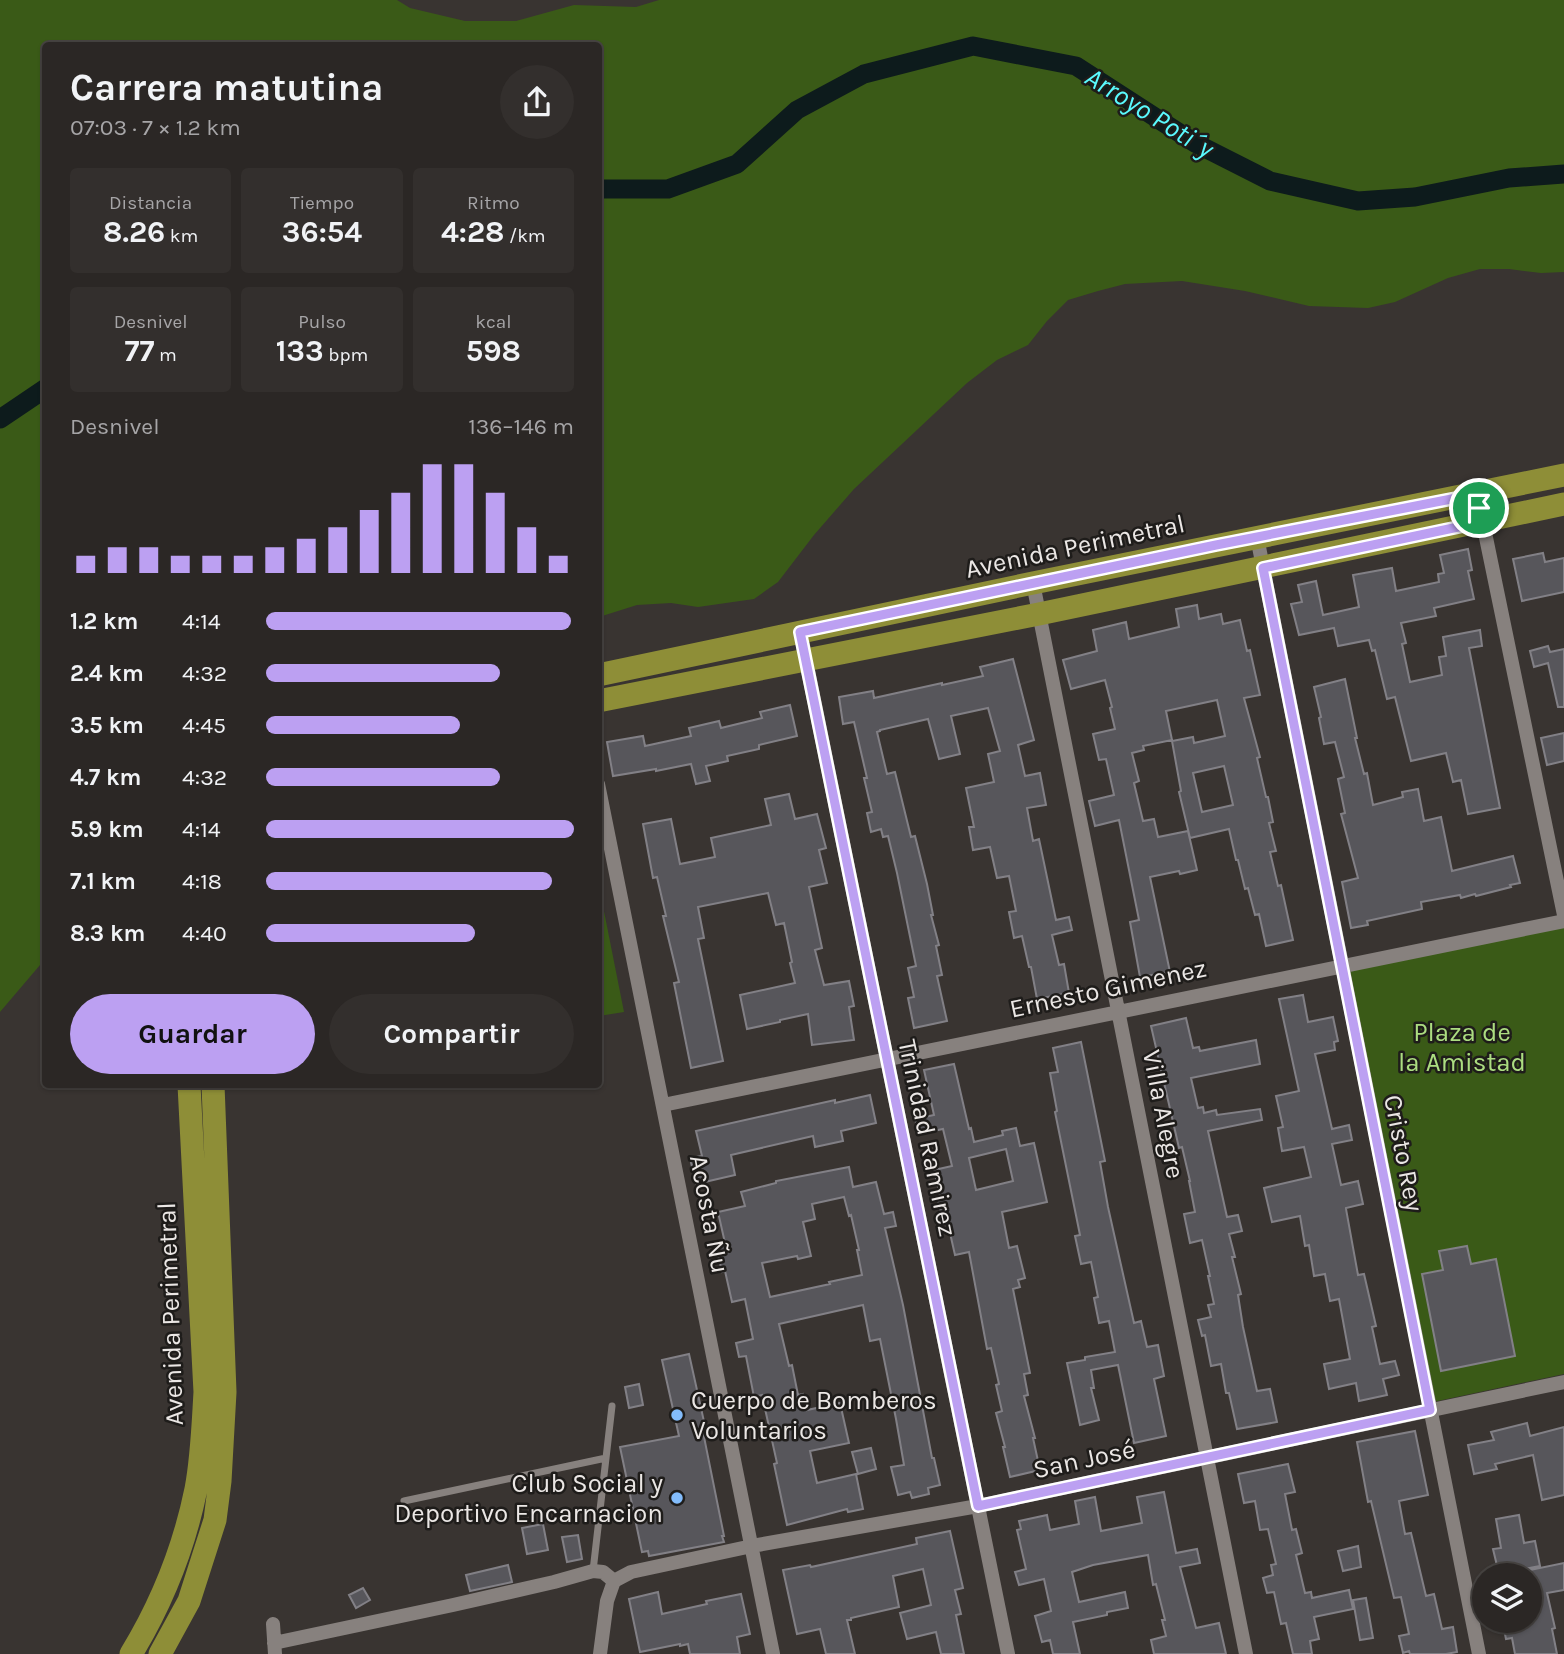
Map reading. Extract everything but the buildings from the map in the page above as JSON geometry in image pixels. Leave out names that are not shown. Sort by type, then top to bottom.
[{"type":"main road","name":"Avenida Perimetral","points":[[602,674],[1564,475]]},
{"type":"main road","points":[[602,700],[1039,614],[1564,504]]},
{"type":"main road","name":"Avenida Perimetral","points":[[131,1654],[154,1614],[186,1533],[197,1486],[203,1433],[205,1392],[189,1088]]},
{"type":"main road","name":"Avenida Perimetral","points":[[160,1654],[189,1601],[215,1520],[220,1481],[225,1392],[213,1088]]},
{"type":"street","points":[[1477,494],[1564,915]]},
{"type":"street","name":"Cristo Rey","points":[[1257,537],[1479,1654]]},
{"type":"street","name":"Villa Alegre","points":[[1033,583],[1246,1654]]},
{"type":"street","name":"Trinidad Ramirez","points":[[800,632],[1008,1654]]},
{"type":"street","name":"Acosta Ñu","points":[[602,804],[773,1654]]},
{"type":"street","name":"Ernesto Gimenez","points":[[663,1105],[1564,921]]},
{"type":"street","name":"San José","points":[[614,1581],[631,1572],[751,1546],[978,1506],[1564,1382]]},
{"type":"street","points":[[273,1624],[274,1649],[593,1571],[603,1572],[614,1581],[607,1601],[600,1654]]},
{"type":"lane","points":[[593,1571],[612,1406]]},
{"type":"lane","points":[[404,1501],[606,1458]]},
{"type":"green space","points":[[0,0],[397,0],[410,8],[465,21],[516,21],[574,5],[636,7],[659,0],[1564,0],[1564,272],[1480,269],[1448,278],[1395,302],[1368,308],[1309,306],[1245,291],[1182,281],[1125,284],[1068,300],[1028,345],[997,360],[967,383],[854,489],[778,582],[754,599],[698,607],[671,603],[637,605],[602,616],[602,42],[42,42],[42,963],[0,1012]]},
{"type":"green space","points":[[602,901],[624,1012],[602,1016]]},
{"type":"green space","name":"Plaza de la Amistad","points":[[1564,921],[1564,1374],[1433,1402],[1342,965]]},
{"type":"waterway","name":"Arroyo Poti´y","points":[[602,189],[668,189],[737,164],[797,110],[864,74],[973,46],[1076,66],[1195,143],[1270,181],[1358,201],[1415,197],[1509,178],[1564,174]]},
{"type":"waterway","name":"Arroyo Poti´y","points":[[0,419],[42,391]]},
{"type":"place","name":"Cuerpo de Bomberos Voluntarios","points":[[677,1415]]},
{"type":"place","name":"Club Social y Deportivo Encarnacion","points":[[677,1498]]},
{"type":"route","points":[[1477,494],[1479,508],[1482,522],[1263,568],[1430,1410],[978,1506],[800,632],[1216,545],[1477,494]]}]
